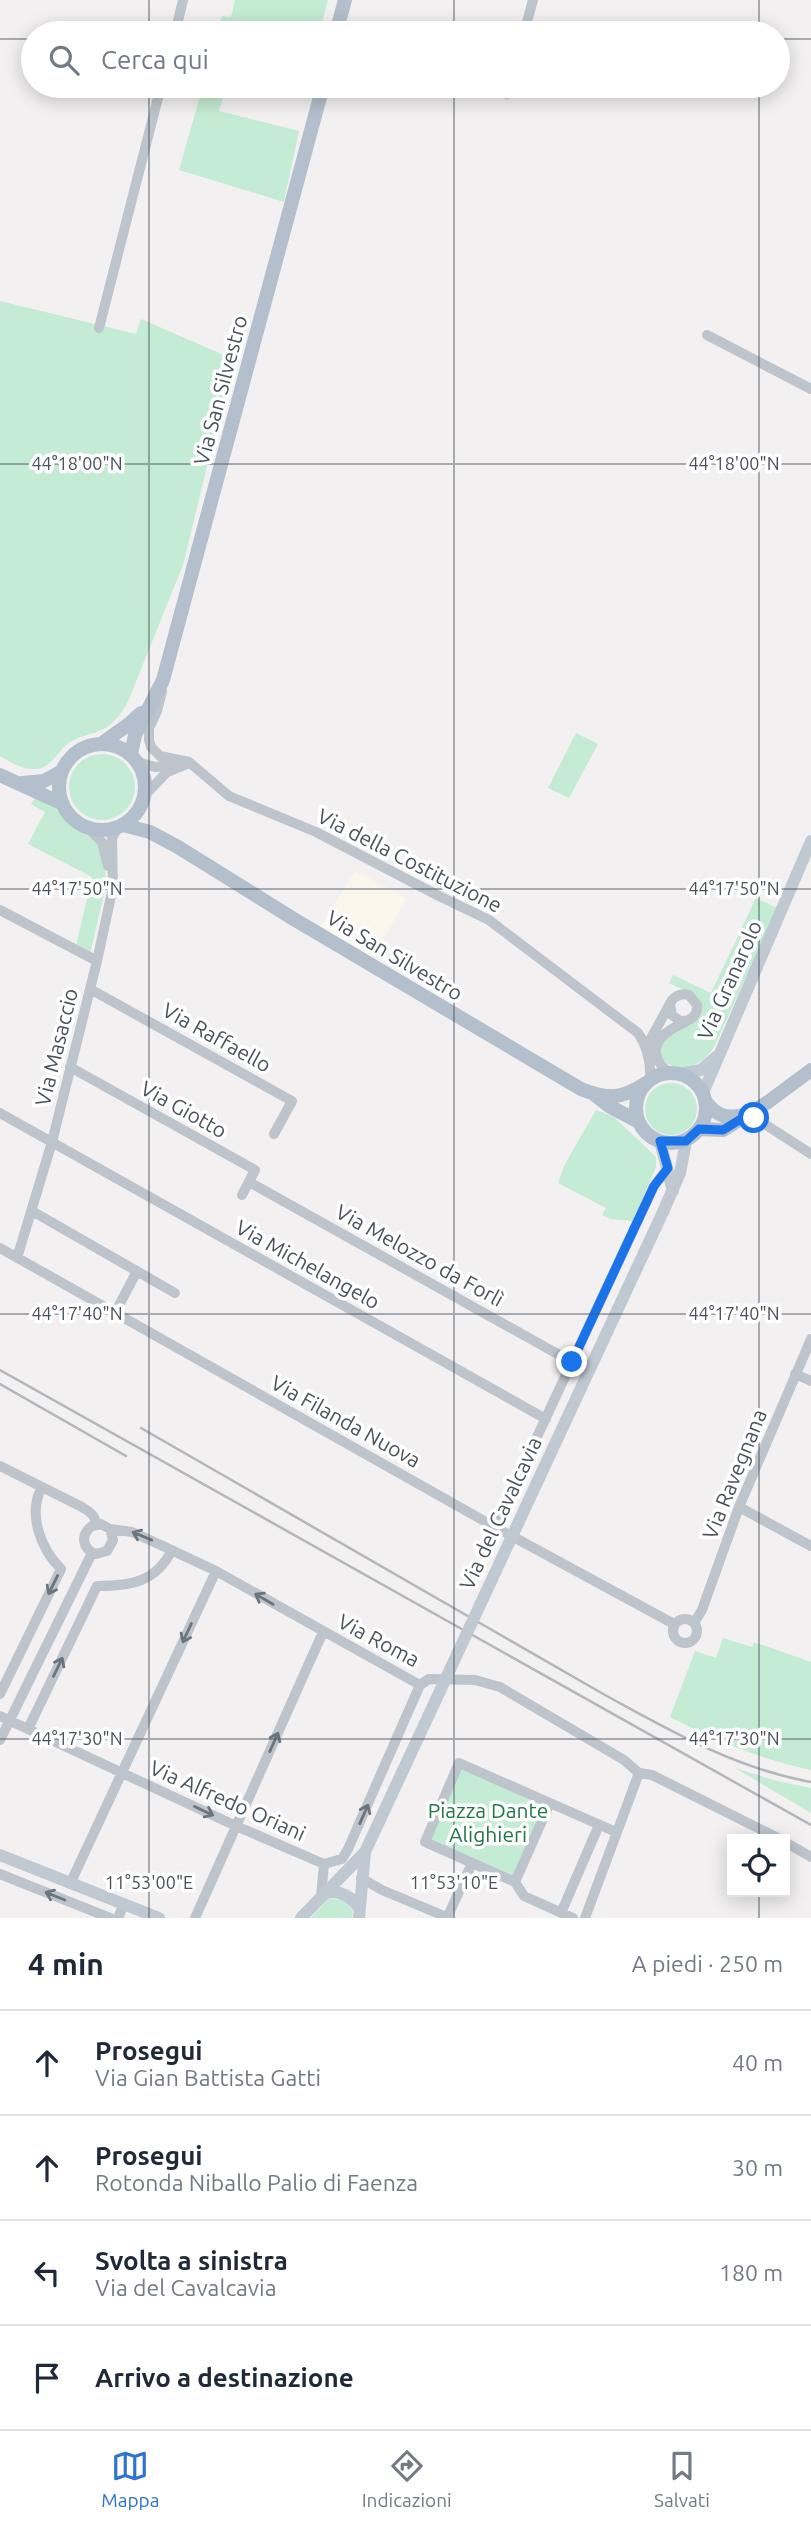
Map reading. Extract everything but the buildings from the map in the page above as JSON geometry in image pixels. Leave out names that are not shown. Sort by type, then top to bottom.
[{"type":"main road","points":[[339,21],[345,0]]},
{"type":"main road","name":"Via San Silvestro","points":[[134,758],[135,735],[163,680],[320,98]]},
{"type":"main road","name":"Via San Silvestro","points":[[101,744],[129,724],[152,702]]},
{"type":"main road","points":[[13,783],[37,783],[62,771],[77,752],[101,744],[121,748],[134,758],[143,772],[143,800],[131,819],[121,826],[109,830],[88,828],[71,817],[62,804],[59,791],[62,771]]},
{"type":"main road","points":[[0,775],[62,804]]},
{"type":"main road","name":"Via San Silvestro","points":[[143,800],[147,817],[177,846]]},
{"type":"main road","name":"Via San Silvestro","points":[[121,826],[150,832],[177,846],[581,1090],[617,1097],[630,1094],[648,1082]]},
{"type":"main road","name":"Via Granarolo","points":[[704,1098],[717,1057],[811,841]]},
{"type":"main road","name":"Via Granarolo","points":[[678,1074],[701,1070],[717,1057]]},
{"type":"main road","points":[[699,1129],[723,1130],[811,1070]]},
{"type":"main road","points":[[704,1098],[706,1111],[699,1129],[686,1141],[660,1141],[647,1134],[639,1122],[637,1101],[648,1082],[667,1073],[678,1074],[694,1081],[714,1112],[725,1117],[749,1114]]},
{"type":"main road","name":"Via San Silvestro","points":[[594,1094],[609,1106],[639,1122]]},
{"type":"main road","points":[[660,1141],[673,1192]]},
{"type":"main road","name":"Via del Cavalcavia","points":[[359,1913],[365,1852],[673,1192],[686,1141]]},
{"type":"main road","name":"Via del Cavalcavia","points":[[301,1918],[365,1852]]},
{"type":"main road","points":[[0,1855],[159,1918]]},
{"type":"main road","points":[[323,1895],[341,1893],[349,1897],[359,1913]]},
{"type":"street","points":[[178,21],[183,0]]},
{"type":"street","points":[[527,21],[533,0]]},
{"type":"street","points":[[99,328],[158,98]]},
{"type":"street","points":[[707,335],[811,389]]},
{"type":"street","name":"Via della Costituzione","points":[[163,680],[157,712],[149,729],[151,747],[160,757],[189,762],[229,796],[316,832],[489,920],[638,1033],[644,1041],[648,1055]]},
{"type":"street","points":[[134,758],[155,767],[189,762]]},
{"type":"street","points":[[143,800],[167,772],[189,762]]},
{"type":"street","name":"Via Masaccio","points":[[17,1258],[52,1142],[97,961],[113,887],[112,838],[121,826]]},
{"type":"street","name":"Via Masaccio","points":[[88,828],[102,842],[113,887]]},
{"type":"street","points":[[0,910],[97,961]]},
{"type":"street","name":"Via Raffaello","points":[[90,989],[292,1101],[274,1134]]},
{"type":"street","points":[[678,1074],[663,1068],[656,1054],[657,1044],[663,1035],[688,1021],[697,1009],[693,998],[685,994],[678,995],[670,1004],[670,1011],[680,1021],[688,1021]]},
{"type":"street","name":"Via della Costituzione","points":[[648,1082],[649,1042],[670,1004]]},
{"type":"street","points":[[638,1033],[647,1035],[656,1030]]},
{"type":"street","name":"Via Giotto","points":[[70,1068],[255,1170],[249,1182]]},
{"type":"street","name":"Via Masaccio","points":[[0,1113],[52,1142]]},
{"type":"street","points":[[749,1114],[811,1154]]},
{"type":"street","name":"Via Michelangelo","points":[[52,1142],[545,1419]]},
{"type":"street","name":"Via del Cavalcavia","points":[[495,1527],[654,1186],[668,1168]]},
{"type":"street","points":[[242,1195],[249,1182]]},
{"type":"street","name":"Via Melozzo da Forlì","points":[[249,1182],[572,1362]]},
{"type":"street","points":[[32,1211],[176,1293]]},
{"type":"street","name":"Via Filanda Nuova","points":[[0,1248],[495,1527],[674,1624]]},
{"type":"street","points":[[115,1313],[137,1271]]},
{"type":"street","name":"Via Ravegnana","points":[[674,1624],[674,1636],[684,1643],[694,1638],[697,1631],[694,1623],[702,1610],[739,1507],[811,1339]]},
{"type":"street","points":[[795,1374],[811,1381]]},
{"type":"street","points":[[0,1466],[91,1513],[96,1524]]},
{"type":"street","points":[[0,1695],[61,1569],[48,1556],[39,1536],[36,1515],[42,1487]]},
{"type":"street","points":[[739,1507],[811,1546]]},
{"type":"street","points":[[96,1524],[110,1528],[113,1537],[111,1546],[103,1554],[92,1552],[84,1536],[89,1528],[96,1524]]},
{"type":"street","name":"Via Roma","points":[[110,1528],[132,1532],[216,1571],[420,1685],[348,1849],[342,1859],[324,1864]]},
{"type":"street","points":[[28,1729],[97,1586],[130,1584],[152,1576],[165,1563],[172,1550]]},
{"type":"street","points":[[0,1740],[5,1718],[92,1552]]},
{"type":"street","points":[[70,1884],[216,1571]]},
{"type":"street","points":[[674,1624],[684,1618],[694,1623]]},
{"type":"street","points":[[195,1918],[323,1632]]},
{"type":"street","points":[[420,1685],[429,1679],[475,1680],[500,1687],[624,1760],[639,1773],[652,1775],[771,1834]]},
{"type":"street","name":"Via Alfredo Oriani","points":[[5,1718],[324,1864],[323,1895]]},
{"type":"street","points":[[573,1918],[524,1896],[515,1882],[425,1842],[459,1763],[617,1832]]},
{"type":"street","points":[[585,1918],[639,1773]]},
{"type":"street","points":[[515,1882],[550,1803]]},
{"type":"street","points":[[561,1913],[599,1825]]},
{"type":"street","points":[[790,1844],[811,1857]]},
{"type":"street","points":[[361,1878],[448,1918],[472,1863]]},
{"type":"street","points":[[0,1874],[110,1918]]},
{"type":"street","points":[[118,1918],[124,1904]]},
{"type":"shaded area","points":[[355,871],[407,898],[373,958],[320,926]]},
{"type":"green space","points":[[235,0],[328,0],[322,21],[221,21],[222,16],[231,17]]},
{"type":"green space","points":[[200,98],[223,98],[219,111],[299,131],[284,202],[179,170]]},
{"type":"green space","points":[[0,301],[136,334],[141,319],[233,359],[183,565],[127,703],[110,725],[70,742],[49,764],[36,769],[22,767],[0,756]]},
{"type":"green space","points":[[576,733],[598,744],[569,798],[548,788]]},
{"type":"green space","points":[[102,754],[115,756],[130,769],[135,787],[133,800],[120,815],[102,820],[89,818],[74,805],[69,787],[71,774],[84,759]]},
{"type":"green space","points":[[35,798],[54,807],[71,826],[93,838],[98,844],[105,867],[106,886],[90,954],[76,946],[92,877],[28,844],[45,812],[31,804]]},
{"type":"green space","points":[[756,898],[778,908],[715,1045],[706,1057],[695,1065],[673,1066],[665,1062],[660,1055],[661,1046],[667,1036],[699,1013],[686,991],[669,983],[673,975],[711,993]]},
{"type":"green space","points":[[671,1083],[690,1090],[697,1109],[690,1128],[671,1135],[652,1128],[645,1109],[652,1090]]},
{"type":"green space","points":[[596,1110],[614,1117],[656,1157],[656,1167],[633,1221],[610,1219],[602,1215],[606,1208],[558,1183],[565,1164]]},
{"type":"green space","points":[[723,1638],[752,1647],[754,1642],[811,1662],[811,1770],[739,1748],[670,1717],[695,1651],[716,1658]]},
{"type":"green space","name":"Piazza Dante Alighieri","points":[[462,1766],[547,1803],[513,1878],[429,1841]]},
{"type":"green space","points":[[735,1768],[811,1788],[811,1813]]},
{"type":"green space","points":[[328,1899],[344,1900],[353,1911],[352,1918],[311,1918]]},
{"type":"railway","points":[[0,1370],[811,1825]]},
{"type":"railway","points":[[0,1384],[126,1456]]},
{"type":"railway","points":[[141,1428],[655,1722],[730,1758],[756,1768],[811,1782]]},
{"type":"route","points":[[572,1362],[654,1186],[668,1168],[660,1141],[686,1141],[699,1129],[723,1130],[749,1114],[754,1118]]}]
